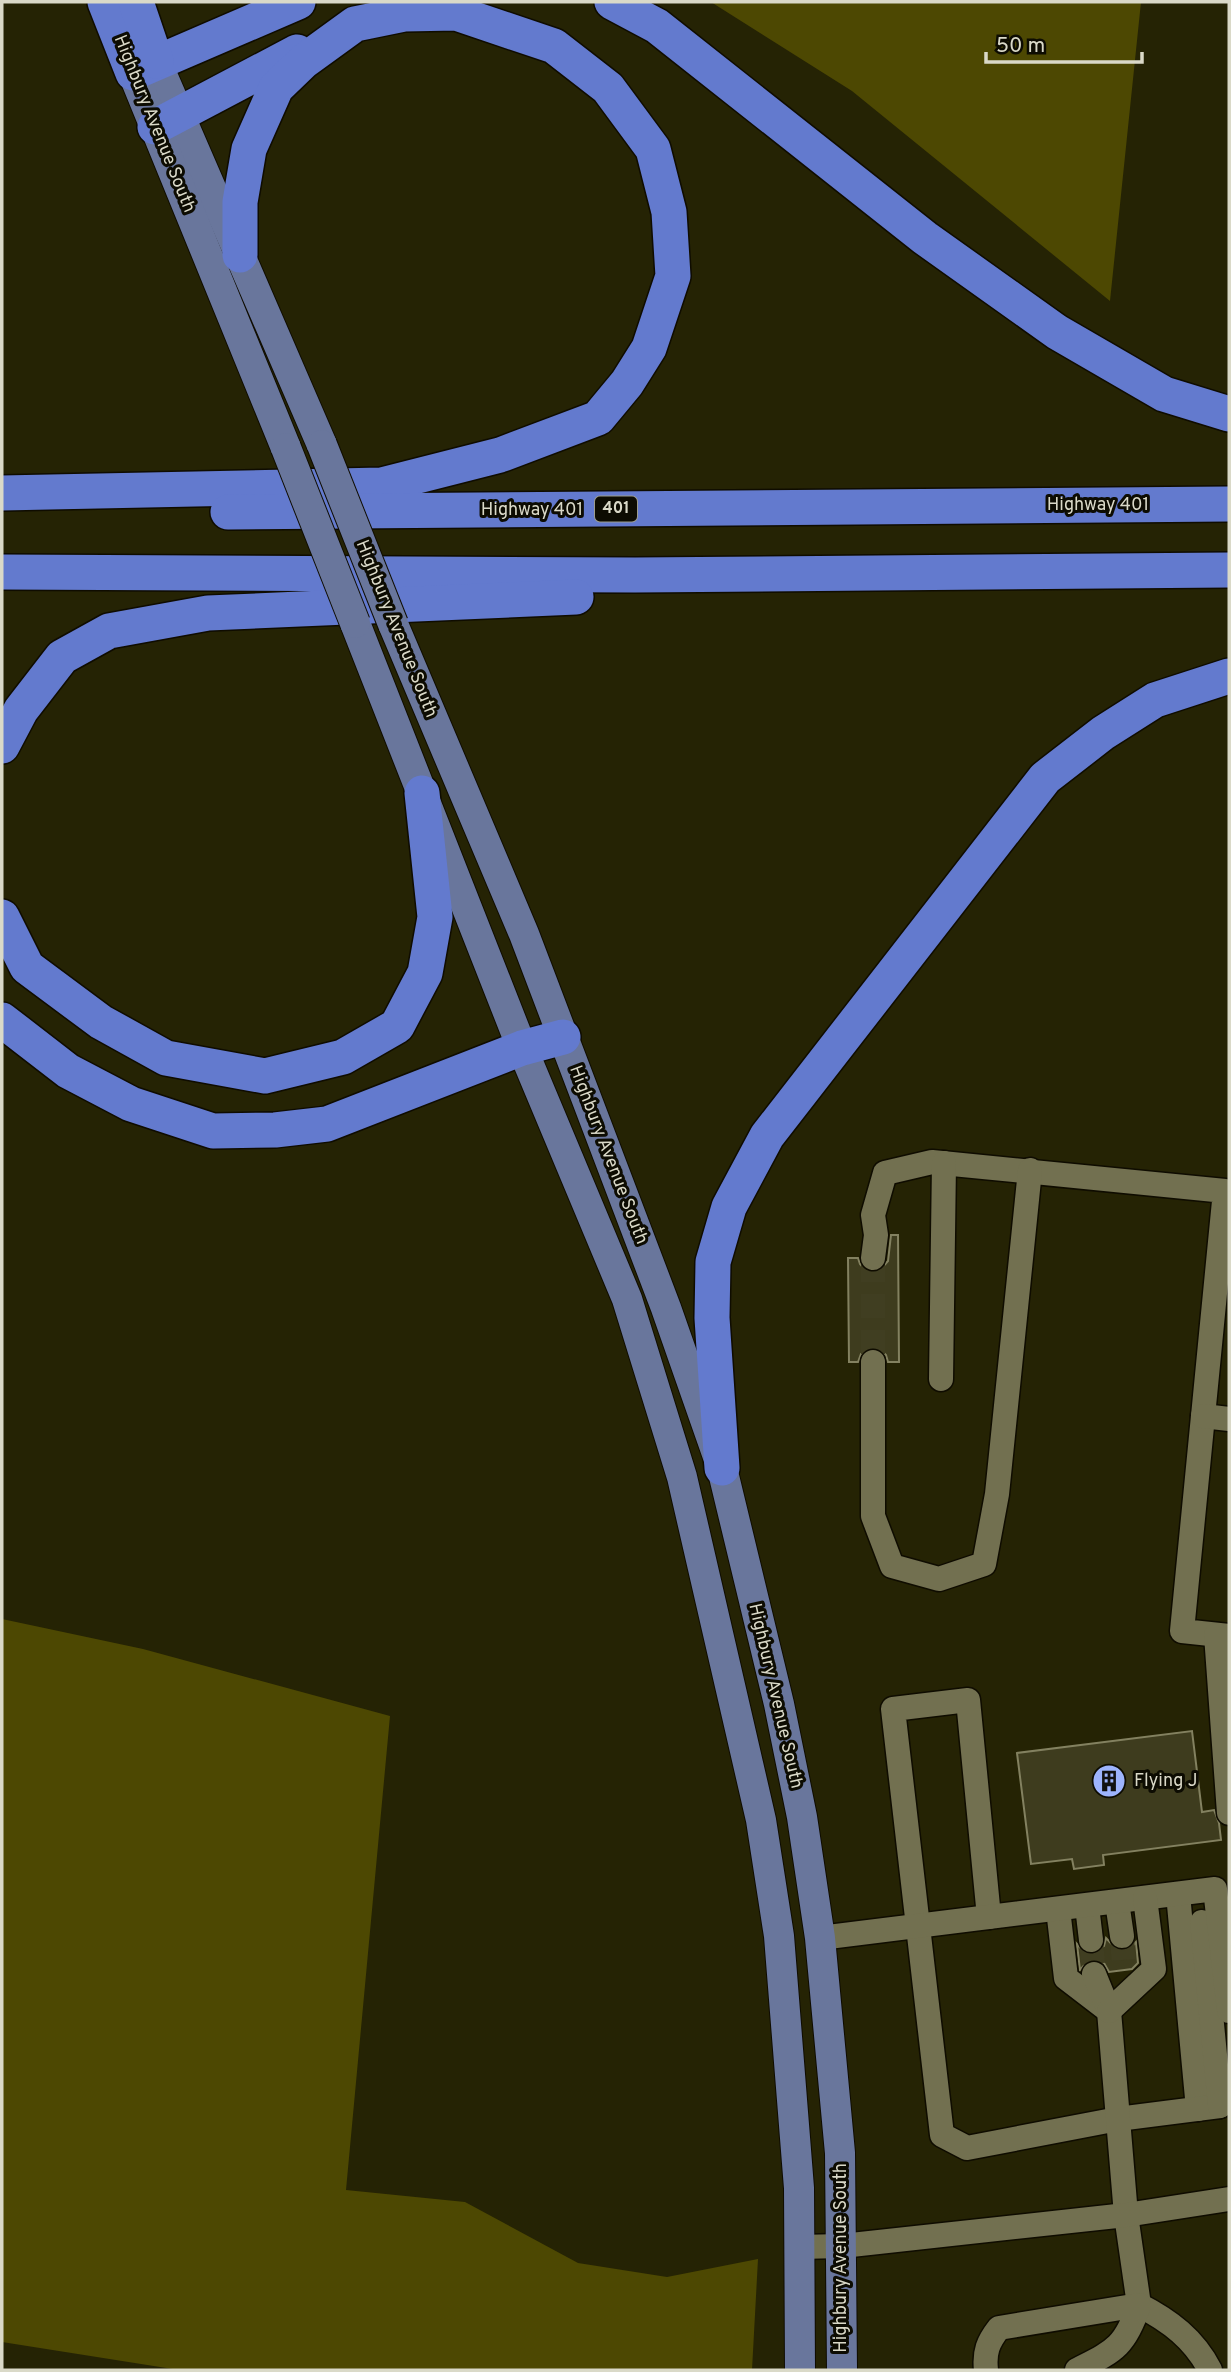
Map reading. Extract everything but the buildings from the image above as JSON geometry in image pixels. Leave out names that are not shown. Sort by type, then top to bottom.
[{"type":"highway","name":"Highbury Avenue South","points":[[105,2],[145,67]]},
{"type":"highway","name":"Highbury Avenue South","points":[[136,2],[145,67]]},
{"type":"highway","points":[[145,67],[298,2]]},
{"type":"highway","points":[[612,2],[657,26],[925,238],[1057,332],[1164,394],[1229,414]]},
{"type":"highway","points":[[2,493],[382,485],[500,455],[598,418],[627,383],[649,348],[673,276],[668,212],[653,149],[608,88],[554,46],[456,13],[404,14],[355,24],[168,121]]},
{"type":"highway","points":[[240,255],[240,202],[249,149],[276,88],[304,61],[355,24]]},
{"type":"highway","name":"Highway 401","points":[[2,514],[1229,504]]},
{"type":"highway","points":[[2,572],[837,573],[1229,570]]},
{"type":"highway","points":[[2,746],[21,710],[62,657],[109,631],[208,613],[649,593],[837,573]]},
{"type":"highway","points":[[722,1468],[712,1318],[713,1262],[729,1207],[766,1136],[1045,778],[1103,733],[1155,700],[1229,676]]},
{"type":"highway","points":[[2,917],[27,967],[101,1022],[166,1058],[265,1076],[343,1057],[397,1026],[425,973],[435,917],[422,793]]},
{"type":"highway","points":[[2,1020],[68,1071],[131,1104],[213,1131],[275,1130],[327,1124],[522,1048],[563,1037]]},
{"type":"main road","name":"Highbury Avenue South","points":[[145,67],[168,121],[286,448],[522,1048],[627,1298],[685,1490],[761,1820],[777,1923],[799,2188],[800,2370]]},
{"type":"main road","name":"Highbury Avenue South","points":[[168,121],[240,255],[322,445],[393,624],[524,934],[666,1308],[722,1468],[779,1704],[802,1817],[820,1938],[840,2153],[842,2370]]},
{"type":"lane","points":[[873,1258],[876,1235],[873,1215],[885,1173],[932,1162],[1227,1191],[1182,1631],[1222,1636],[1229,1813]]},
{"type":"lane","points":[[941,1379],[944,1163]]},
{"type":"lane","points":[[873,1362],[873,1516],[892,1566],[939,1579],[985,1564],[997,1494],[1030,1170]]},
{"type":"lane","points":[[1203,1416],[1229,1419]]},
{"type":"lane","points":[[989,1917],[968,1700],[893,1709],[942,2135],[967,2148],[1216,2100],[1197,1892]]},
{"type":"lane","points":[[820,1938],[1197,1892]]},
{"type":"lane","points":[[1197,1892],[1229,2011]]},
{"type":"lane","points":[[1110,2011],[1154,1969],[1145,1898]]},
{"type":"lane","points":[[1117,1902],[1122,1936]]},
{"type":"lane","points":[[1087,1906],[1091,1940]]},
{"type":"lane","points":[[1058,1909],[1066,1978],[1110,2011]]},
{"type":"lane","points":[[1110,2011],[1124,1970]]},
{"type":"lane","points":[[1077,2370],[1117,2348],[1131,2330],[1139,2305],[1126,2215],[1110,2011],[1094,1973]]},
{"type":"lane","points":[[799,2247],[842,2246],[1126,2215],[1229,2199]]},
{"type":"lane","points":[[986,2370],[984,2357],[989,2340],[999,2328],[1139,2305],[1174,2325],[1192,2342],[1210,2370]]},
{"type":"shaded area","points":[[711,2],[1141,2],[1110,301],[852,91]]},
{"type":"shaded area","points":[[2,1619],[143,1649],[390,1716],[346,2190],[465,2202],[578,2263],[667,2277],[758,2259],[752,2370],[179,2370],[2,2342]]},
{"type":"tunnel","points":[[873,1258],[873,1362]]},
{"type":"tunnel","points":[[1122,1936],[1124,1970]]},
{"type":"tunnel","points":[[1091,1940],[1094,1974]]},
{"type":"place","name":"Flying J","points":[[1109,1781]]}]
